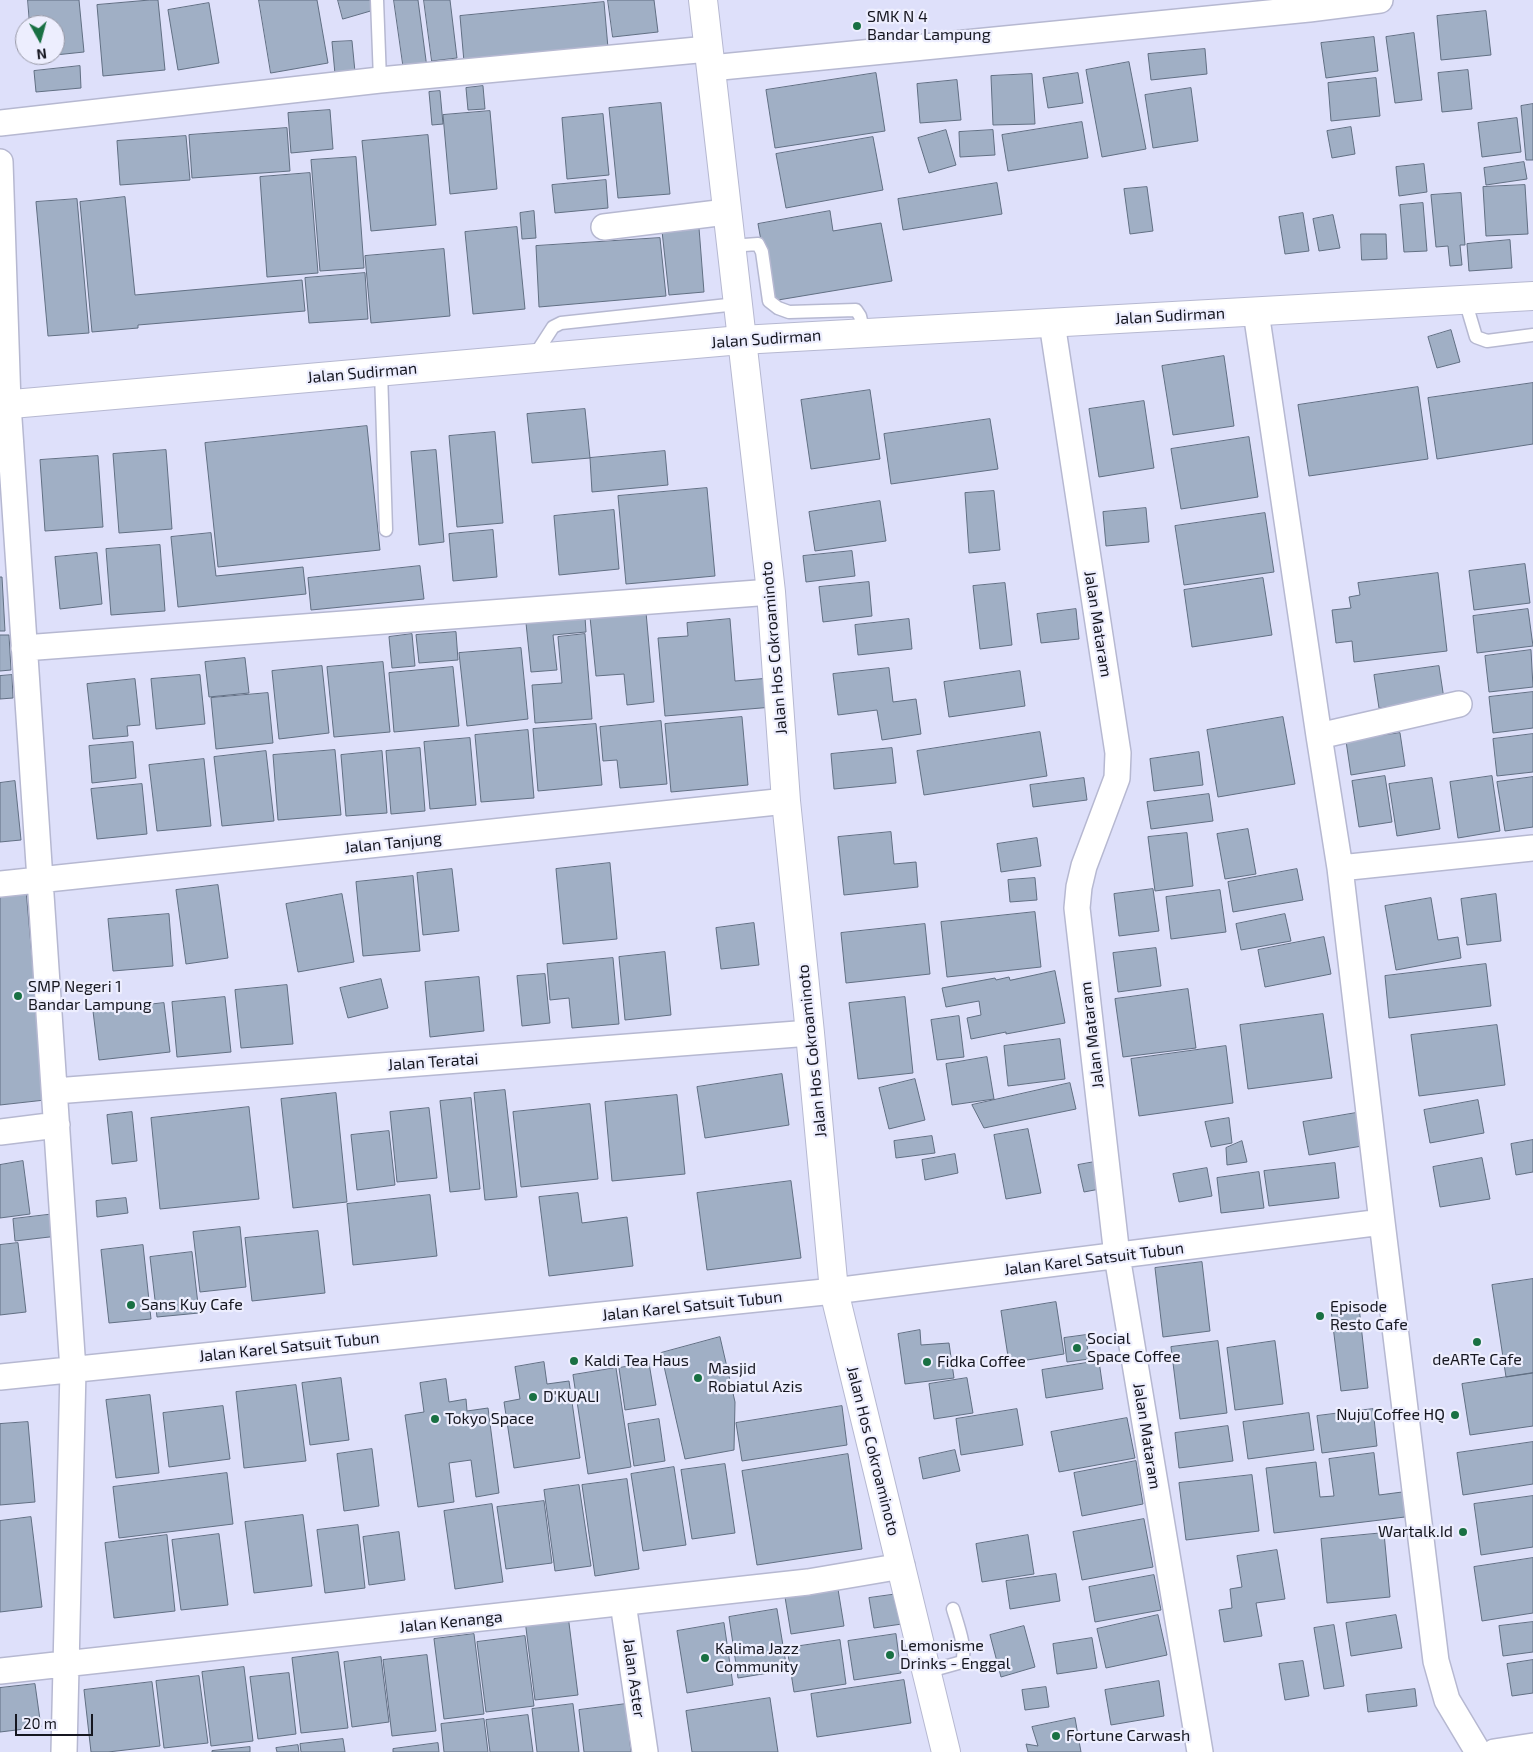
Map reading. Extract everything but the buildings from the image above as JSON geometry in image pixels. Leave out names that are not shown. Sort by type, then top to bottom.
[{"type":"street","name":"Jalan Hos Cokroaminoto","points":[[703,0],[771,592],[786,802],[834,1291],[946,1752]]},
{"type":"street","points":[[0,123],[380,80],[709,59],[1309,9],[1380,0]]},
{"type":"street","points":[[0,162],[4,404],[41,881],[74,1370],[64,1752]]},
{"type":"street","points":[[604,227],[726,212]]},
{"type":"street","name":"Jalan Sudirman","points":[[4,404],[741,340],[1533,296]]},
{"type":"street","points":[[1256,312],[1318,736],[1340,868],[1436,1661],[1447,1700],[1478,1752]]},
{"type":"street","name":"Jalan Mataram","points":[[1052,323],[1118,753],[1117,778],[1084,866],[1077,908],[1117,1256],[1200,1752]]},
{"type":"street","points":[[24,648],[771,592]]},
{"type":"street","points":[[1318,736],[1459,704]]},
{"type":"street","name":"Jalan Tanjung","points":[[0,884],[786,802]]},
{"type":"street","points":[[1340,868],[1533,848]]},
{"type":"street","name":"Jalan Teratai","points":[[55,1090],[810,1032]]},
{"type":"street","points":[[0,1132],[57,1125]]},
{"type":"street","name":"Jalan Karel Satsuit Tubun","points":[[0,1377],[834,1291],[1382,1222]]},
{"type":"street","name":"Jalan Kenanga","points":[[0,1670],[808,1582],[902,1566]]},
{"type":"street","name":"Jalan Aster","points":[[623,1603],[645,1752]]},
{"type":"street","points":[[1494,1752],[1533,1746]]},
{"type":"lane","points":[[377,0],[380,80]]},
{"type":"lane","points":[[730,246],[758,244],[762,252],[769,301],[778,308],[789,312],[856,310],[860,316],[864,333]]},
{"type":"lane","points":[[1465,300],[1476,336],[1487,341],[1533,335]]},
{"type":"lane","points":[[533,358],[553,328],[560,323],[737,304]]},
{"type":"lane","points":[[381,371],[386,530]]},
{"type":"lane","points":[[926,1672],[962,1662],[964,1657],[963,1649],[953,1609]]},
{"type":"place","name":"SMK N 4 Bandar Lampung","points":[[857,26]]},
{"type":"place","name":"SMP Negeri 1 Bandar Lampung","points":[[18,996]]},
{"type":"place","name":"Sans Kuy Cafe","points":[[131,1305]]},
{"type":"place","name":"Episode Resto Cafe","points":[[1320,1316]]},
{"type":"place","name":"deARTe Cafe","points":[[1477,1342]]},
{"type":"place","name":"Social Space Coffee","points":[[1077,1348]]},
{"type":"place","name":"Kaldi Tea Haus","points":[[574,1361]]},
{"type":"place","name":"Fidka Coffee","points":[[927,1362]]},
{"type":"place","name":"Masjid Robiatul Azis","points":[[698,1378]]},
{"type":"place","name":"D'KUALI","points":[[533,1397]]},
{"type":"place","name":"Nuju Coffee HQ","points":[[1455,1415]]},
{"type":"place","name":"Tokyo Space","points":[[435,1419]]},
{"type":"place","name":"Wartalk.Id","points":[[1463,1532]]},
{"type":"place","name":"Lemonisme Drinks - Enggal","points":[[890,1655]]},
{"type":"place","name":"Kalima Jazz Community","points":[[705,1658]]},
{"type":"place","name":"Fortune Carwash","points":[[1056,1736]]}]
